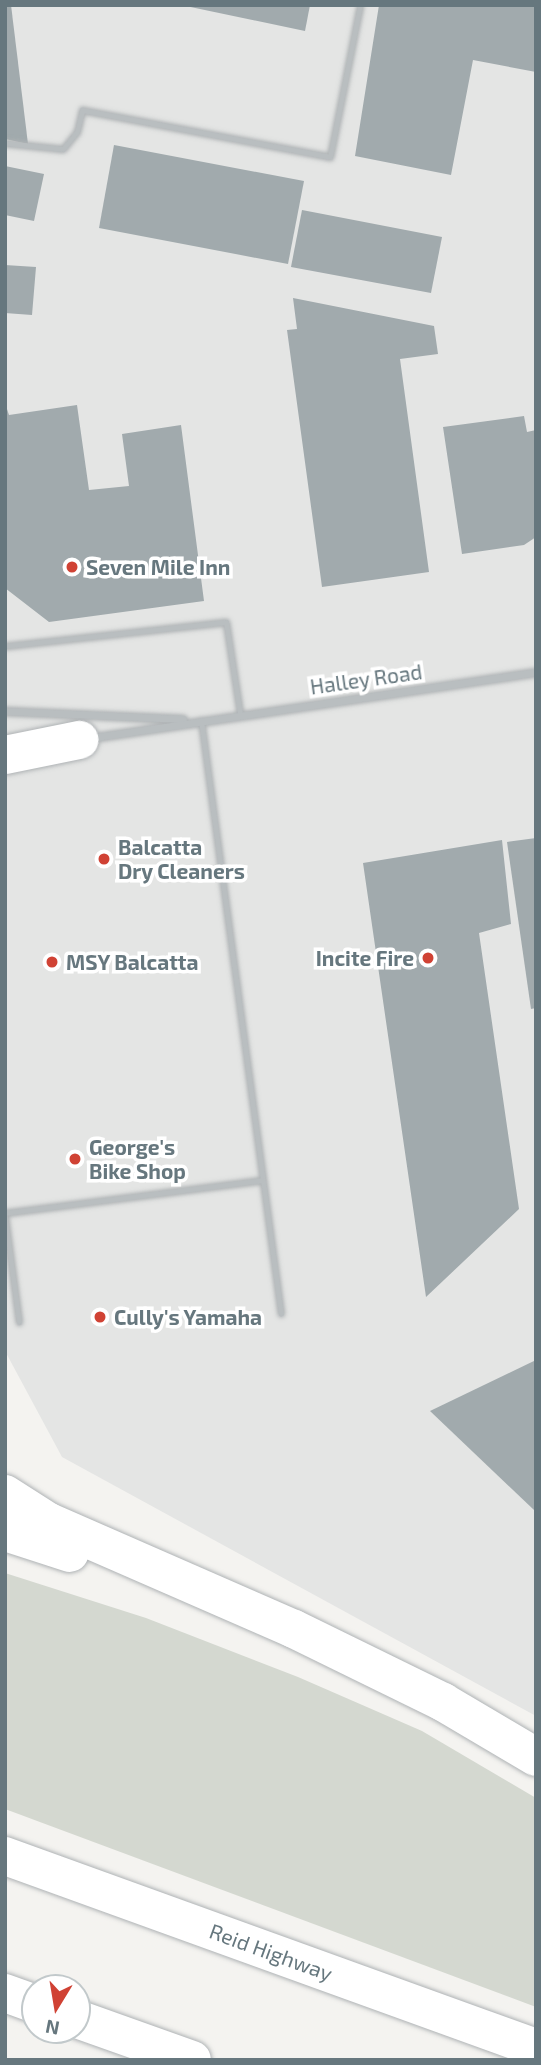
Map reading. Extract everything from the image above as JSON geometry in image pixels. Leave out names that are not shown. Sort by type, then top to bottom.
[{"type":"highway","points":[[5,755],[79,740]]},
{"type":"highway","points":[[5,1494],[49,1522],[293,1629],[536,1757]]},
{"type":"highway","points":[[5,1532],[293,1629]]},
{"type":"highway","name":"Reid Highway","points":[[5,1856],[536,2048]]},
{"type":"highway","points":[[91,2024],[192,2060]]},
{"type":"street","name":"Halley Road","points":[[5,746],[79,740],[536,672]]},
{"type":"street","name":"Halley Road","points":[[5,710],[201,720]]},
{"type":"lane","points":[[5,143],[63,149],[77,132],[82,110],[330,157],[360,5]]},
{"type":"lane","points":[[5,646],[226,622],[240,714]]},
{"type":"lane","points":[[201,720],[281,1314]]},
{"type":"lane","points":[[19,1322],[5,1215],[263,1180]]},
{"type":"shaded area","points":[[5,5],[536,5],[536,1716],[62,1457],[5,1351]]},
{"type":"shaded area","points":[[5,1573],[146,1618],[298,1677],[422,1731],[536,1798],[536,2007],[5,1809]]},
{"type":"building","points":[[5,5],[11,5],[28,144],[5,139]]},
{"type":"building","points":[[181,5],[310,5],[305,31]]},
{"type":"building","points":[[379,5],[536,5],[536,72],[473,60],[451,175],[355,156]]},
{"type":"building","points":[[114,145],[304,181],[288,264],[99,228]]},
{"type":"building","points":[[5,166],[44,174],[34,221],[5,215]]},
{"type":"building","points":[[302,210],[442,237],[431,293],[291,267]]},
{"type":"building","points":[[5,265],[36,267],[32,315],[5,313]]},
{"type":"building","points":[[293,298],[434,326],[438,354],[400,359],[429,572],[322,587],[287,330],[297,329]]},
{"type":"building","points":[[5,403],[9,415],[77,405],[89,490],[129,486],[122,434],[181,425],[204,601],[49,622],[5,588]]},
{"type":"building","points":[[524,416],[527,432],[536,430],[536,537],[524,545],[462,554],[443,427]]},
{"type":"building","points":[[536,838],[536,1008],[531,1009],[507,842]]},
{"type":"building","points":[[502,840],[511,924],[479,933],[519,1209],[426,1297],[363,863]]},
{"type":"building","points":[[536,1360],[536,1509],[534,1510],[430,1411]]},
{"type":"place","name":"Seven Mile Inn","points":[[72,567]]},
{"type":"place","name":"Balcatta Dry Cleaners","points":[[104,859]]},
{"type":"place","name":"Incite Fire","points":[[428,958]]},
{"type":"place","name":"MSY Balcatta","points":[[52,962]]},
{"type":"place","name":"George's Bike Shop","points":[[75,1159]]},
{"type":"place","name":"Cully's Yamaha","points":[[100,1317]]}]
